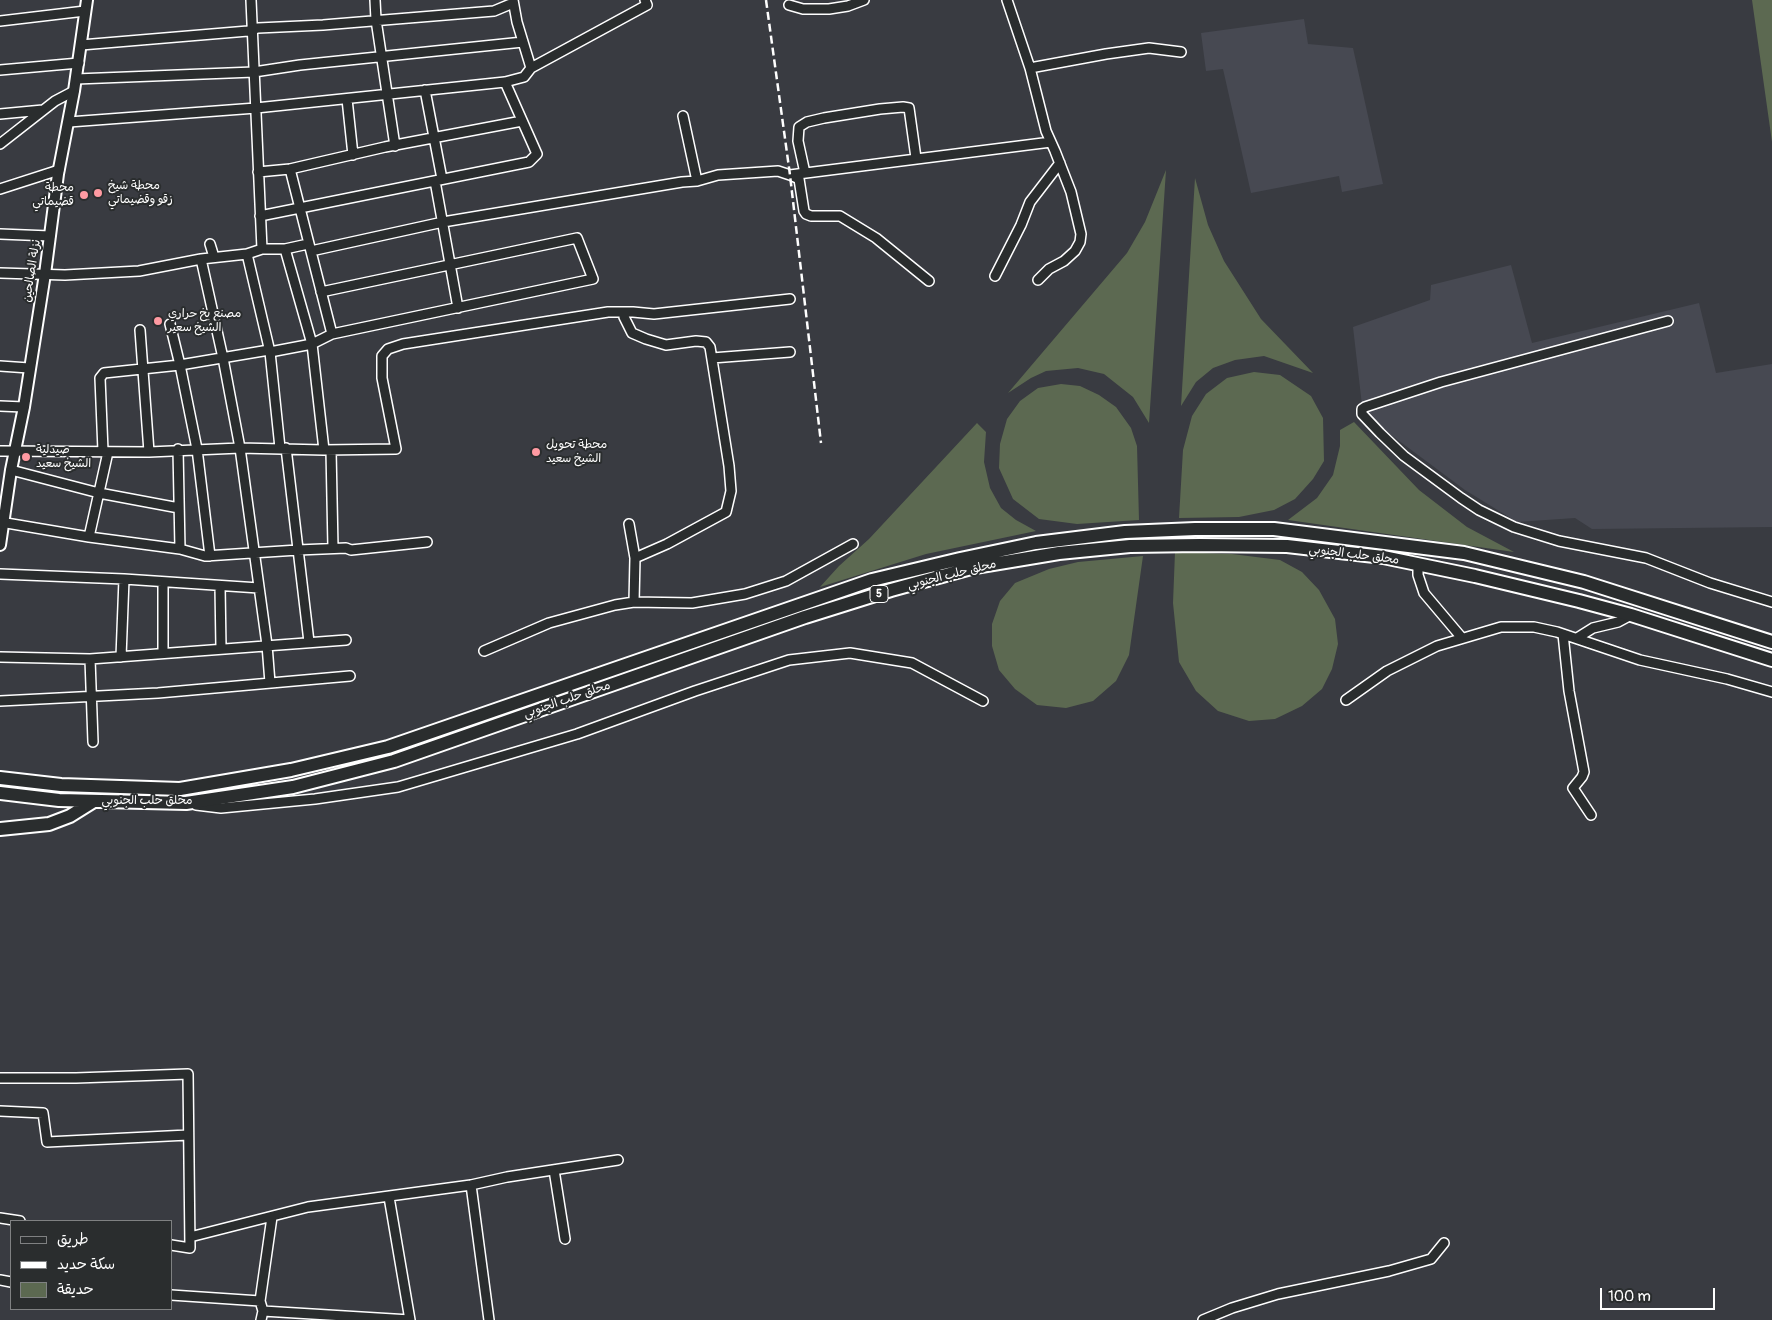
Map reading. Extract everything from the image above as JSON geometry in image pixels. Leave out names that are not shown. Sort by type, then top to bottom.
[{"type":"highway","name":"محلق حلب الجنوبي","points":[[0,778],[61,785],[180,789],[291,770],[388,748],[798,604],[872,580],[1036,543],[1125,532],[1195,529],[1274,529],[1464,553],[1584,582],[1772,642]]},
{"type":"highway","name":"محلق حلب الجنوبي","points":[[0,794],[60,800],[186,803],[293,787],[394,761],[805,617],[975,567],[1059,553],[1130,546],[1200,544],[1287,546],[1383,557],[1631,615],[1772,660]]},
{"type":"highway","points":[[0,828],[49,824],[70,816],[94,801]]},
{"type":"main road","name":"نزلة الصالحين","points":[[0,545],[11,470],[24,407],[59,170],[76,80],[87,0]]},
{"type":"street","points":[[251,0],[262,249]]},
{"type":"street","points":[[375,0],[376,20],[395,146]]},
{"type":"street","points":[[68,122],[256,108],[506,82],[524,77],[531,68],[646,6],[645,0]]},
{"type":"street","points":[[789,5],[803,9],[828,9],[848,6],[864,0]]},
{"type":"street","points":[[1007,0],[1030,68],[1046,131],[1071,192],[1081,234],[1080,242],[1075,251],[1064,261],[1049,269],[1038,280]]},
{"type":"street","points":[[81,44],[494,11],[513,2],[531,68]]},
{"type":"street","points":[[0,21],[86,11]]},
{"type":"street","points":[[76,80],[254,72],[300,65],[523,42]]},
{"type":"street","points":[[1030,68],[1149,48],[1181,52]]},
{"type":"street","points":[[0,70],[78,63]]},
{"type":"street","points":[[260,216],[528,162],[537,154],[506,82]]},
{"type":"street","points":[[425,90],[435,137],[443,222],[458,308]]},
{"type":"street","points":[[0,144],[54,101],[74,91]]},
{"type":"street","points":[[347,99],[353,154]]},
{"type":"street","points":[[805,173],[798,141],[798,127],[807,122],[824,118],[880,109],[909,108],[916,158]]},
{"type":"street","points":[[0,114],[43,110]]},
{"type":"street","points":[[683,116],[698,181]]},
{"type":"street","points":[[258,172],[290,169],[435,137],[522,121]]},
{"type":"street","points":[[790,175],[1051,142]]},
{"type":"street","points":[[995,276],[1021,225],[1030,202],[1060,164]]},
{"type":"street","points":[[290,169],[332,334]]},
{"type":"street","points":[[0,189],[59,170]]},
{"type":"street","points":[[0,273],[81,274],[139,271],[201,259],[247,254],[262,249],[309,247],[443,222],[682,182],[698,181],[718,175],[778,171],[799,179],[806,214],[811,216],[840,216],[876,238],[929,281]]},
{"type":"street","points":[[0,234],[50,236]]},
{"type":"street","points":[[89,537],[100,492],[106,452],[101,375],[104,373],[180,365],[312,344],[332,334],[593,279],[577,238],[321,292]]},
{"type":"street","points":[[210,244],[214,258]]},
{"type":"street","points":[[285,249],[312,344],[327,450],[333,548]]},
{"type":"street","points":[[247,254],[270,351],[309,642]]},
{"type":"street","points":[[201,259],[223,358],[240,448],[260,588],[270,683]]},
{"type":"street","points":[[0,451],[149,452],[178,449],[240,448],[396,449],[382,378],[382,356],[388,349],[404,344],[599,313],[654,314],[790,299]]},
{"type":"street","points":[[624,312],[624,317],[632,334],[666,345],[696,341],[706,342],[710,348],[731,491],[726,512],[667,544],[635,558]]},
{"type":"street","points":[[1668,321],[1440,382],[1365,407],[1362,412],[1404,456],[1479,510],[1514,527],[1551,540],[1646,558],[1710,582],[1772,602]]},
{"type":"street","points":[[170,324],[196,449],[210,556]]},
{"type":"street","points":[[140,330],[149,452]]},
{"type":"street","points":[[712,358],[790,352]]},
{"type":"street","points":[[0,366],[29,368]]},
{"type":"street","points":[[0,406],[24,407]]},
{"type":"street","points":[[178,449],[180,549]]},
{"type":"street","points":[[11,470],[100,492],[179,508]]},
{"type":"street","points":[[2,522],[89,537],[180,549],[205,556],[333,548],[351,550],[427,542]]},
{"type":"street","points":[[630,524],[635,558],[634,602]]},
{"type":"street","points":[[484,651],[550,624],[589,611],[634,602],[692,603],[745,594],[786,581],[853,544]]},
{"type":"street","points":[[1418,564],[1418,575],[1424,592],[1462,638]]},
{"type":"street","points":[[0,574],[124,579],[260,588]]},
{"type":"street","points":[[121,657],[124,579]]},
{"type":"street","points":[[163,582],[163,653]]},
{"type":"street","points":[[220,586],[221,648]]},
{"type":"street","points":[[1577,638],[1594,628],[1618,622],[1631,615]]},
{"type":"street","points":[[1346,700],[1387,671],[1437,646],[1500,627],[1534,627],[1564,634],[1640,660],[1772,692]]},
{"type":"street","points":[[1564,634],[1569,691],[1584,772],[1573,788],[1591,815]]},
{"type":"street","points":[[0,657],[90,659],[346,640]]},
{"type":"street","points":[[186,803],[221,808],[398,787],[577,734],[695,691],[789,660],[850,653],[912,663],[983,701]]},
{"type":"street","points":[[90,659],[93,742]]},
{"type":"street","points":[[0,701],[158,693],[350,676]]},
{"type":"street","points":[[0,1078],[76,1078],[188,1074],[190,1248],[172,1245]]},
{"type":"street","points":[[0,1111],[43,1113],[47,1142],[188,1135]]},
{"type":"street","points":[[190,1237],[308,1208],[471,1185],[618,1160]]},
{"type":"street","points":[[554,1170],[565,1239]]},
{"type":"street","points":[[471,1185],[489,1320]]},
{"type":"street","points":[[272,1217],[260,1301],[262,1315],[410,1320],[389,1197]]},
{"type":"street","points":[[0,1218],[13,1220]]},
{"type":"street","points":[[1203,1320],[1232,1308],[1278,1294],[1389,1271],[1431,1259],[1444,1243]]},
{"type":"street","points":[[172,1295],[260,1301]]},
{"type":"shaded area","points":[[1304,19],[1308,44],[1353,48],[1383,184],[1342,192],[1339,176],[1251,193],[1223,69],[1206,71],[1201,33]]},
{"type":"shaded area","points":[[1511,265],[1532,343],[1699,303],[1716,373],[1772,364],[1772,527],[1592,529],[1575,518],[1517,522],[1465,490],[1363,414],[1353,327],[1430,300],[1431,285]]},
{"type":"green space","points":[[1752,0],[1772,0],[1772,142]]},
{"type":"green space","points":[[1166,170],[1149,423],[1133,397],[1104,374],[1078,368],[1046,371],[1008,393],[1127,253],[1145,222]]},
{"type":"green space","points":[[1195,178],[1208,225],[1224,261],[1261,319],[1313,373],[1264,356],[1235,360],[1213,368],[1196,382],[1181,406]]},
{"type":"green space","points":[[1254,372],[1280,375],[1311,396],[1323,418],[1324,461],[1313,479],[1295,499],[1274,510],[1239,517],[1179,518],[1183,450],[1192,416],[1206,394],[1227,378]]},
{"type":"green space","points":[[1061,384],[1080,386],[1099,395],[1116,407],[1131,428],[1137,446],[1139,520],[1077,524],[1039,519],[1013,499],[999,468],[1000,444],[1007,419],[1020,401],[1038,388]]},
{"type":"green space","points":[[1354,422],[1419,490],[1467,527],[1514,552],[1288,520],[1317,498],[1333,475],[1340,446],[1340,430]]},
{"type":"green space","points":[[977,423],[986,432],[984,462],[990,488],[1001,508],[1016,520],[1036,531],[926,554],[820,587],[839,566],[869,539]]},
{"type":"green space","points":[[1175,552],[1232,554],[1280,560],[1302,572],[1319,590],[1335,619],[1338,644],[1332,669],[1322,689],[1302,706],[1275,719],[1249,721],[1218,711],[1196,691],[1179,662],[1173,603]]},
{"type":"green space","points":[[1143,556],[1129,655],[1116,681],[1093,701],[1066,708],[1037,705],[1015,689],[999,670],[992,646],[992,624],[1000,601],[1015,583],[1049,569],[1078,562]]},
{"type":"railway","points":[[766,0],[790,175],[821,443]]},
{"type":"place","name":"محطة شيخ زقو وقضيماتي","points":[[98,193]]},
{"type":"place","name":"محطة قضيماتي","points":[[84,195]]},
{"type":"place","name":"مصنع بخ حراري الشيخ سعير","points":[[158,321]]},
{"type":"place","name":"محطة تحويل الشيخ سعيد","points":[[536,452]]},
{"type":"place","name":"صيدلية الشيخ سعيد","points":[[26,457]]}]
